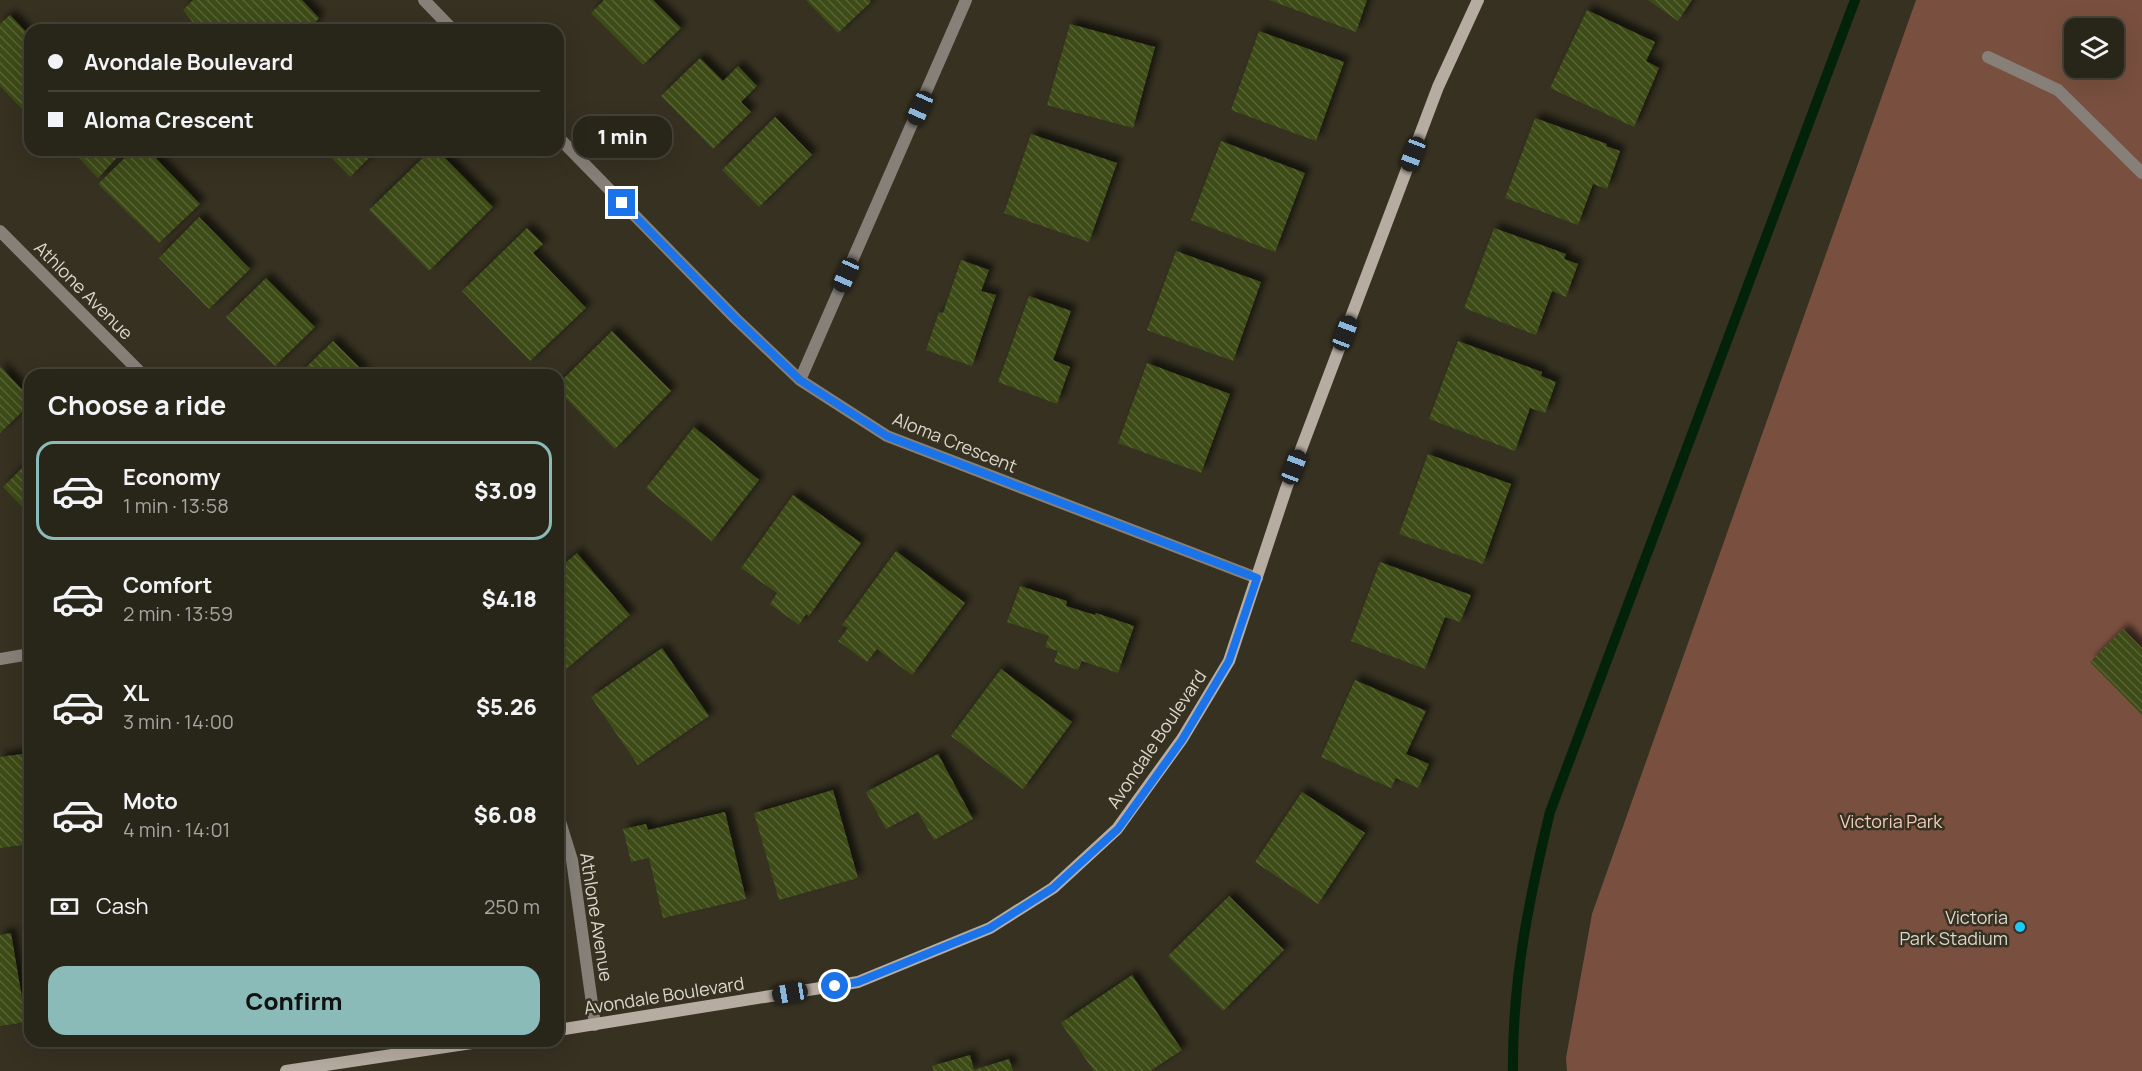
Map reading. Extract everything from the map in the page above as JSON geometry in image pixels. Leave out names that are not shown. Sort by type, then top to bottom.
[{"type":"street","points":[[424,0],[447,24]]},
{"type":"street","points":[[800,380],[966,0]]},
{"type":"street","name":"Avondale Boulevard","points":[[564,1029],[858,982],[990,928],[1053,888],[1118,829],[1182,740],[1229,661],[1286,489],[1434,98],[1462,30],[1478,0]]},
{"type":"street","points":[[1988,57],[2058,90],[2142,173]]},
{"type":"street","name":"Aloma Crescent","points":[[564,143],[735,318],[800,380],[887,436],[1257,578]]},
{"type":"street","name":"Athlone Avenue","points":[[0,231],[137,369]]},
{"type":"street","points":[[0,659],[24,655]]},
{"type":"street","name":"Athlone Avenue","points":[[564,834],[572,860],[595,1025]]},
{"type":"street","points":[[286,1071],[444,1047]]},
{"type":"green space","name":"Victoria Park","points":[[1916,0],[2142,0],[2142,1071],[1567,1071],[1566,1058],[1592,914]]},
{"type":"building","points":[[193,0],[302,0],[319,18],[314,24],[194,24],[183,10]]},
{"type":"building","points":[[604,0],[653,0],[681,28],[643,65],[591,13]]},
{"type":"building","points":[[806,0],[870,0],[871,2],[838,33]]},
{"type":"building","points":[[1269,0],[1367,0],[1356,32]]},
{"type":"building","points":[[1648,0],[1692,0],[1678,21]]},
{"type":"building","points":[[1587,10],[1655,42],[1646,61],[1659,68],[1634,127],[1550,88]]},
{"type":"building","points":[[10,15],[24,30],[24,111],[0,86],[0,24]]},
{"type":"building","points":[[1070,24],[1155,47],[1133,128],[1047,105]]},
{"type":"building","points":[[1259,31],[1344,62],[1316,141],[1231,110]]},
{"type":"building","points":[[700,58],[723,81],[738,66],[757,86],[741,102],[751,112],[713,149],[661,96]]},
{"type":"building","points":[[775,117],[812,155],[759,207],[722,170]]},
{"type":"building","points":[[1535,118],[1607,144],[1606,146],[1620,151],[1607,189],[1593,184],[1578,225],[1505,198]]},
{"type":"building","points":[[1031,134],[1117,163],[1089,242],[1004,213]]},
{"type":"building","points":[[1221,141],[1305,173],[1275,252],[1191,220]]},
{"type":"building","points":[[77,156],[118,156],[98,178]]},
{"type":"building","points":[[127,156],[154,156],[200,204],[159,243],[98,184]]},
{"type":"building","points":[[330,156],[371,156],[350,177]]},
{"type":"building","points":[[425,156],[443,156],[493,207],[429,271],[369,210]]},
{"type":"building","points":[[199,217],[250,269],[209,309],[159,258]]},
{"type":"building","points":[[527,228],[543,244],[533,253],[586,308],[530,361],[462,291]]},
{"type":"building","points":[[1494,228],[1566,254],[1564,259],[1578,264],[1566,297],[1552,291],[1536,335],[1464,308]]},
{"type":"building","points":[[1176,251],[1261,282],[1233,361],[1147,330]]},
{"type":"building","points":[[961,260],[989,270],[981,291],[996,295],[972,366],[926,350],[939,312],[943,313]]},
{"type":"building","points":[[266,278],[315,327],[275,366],[226,317]]},
{"type":"building","points":[[1029,296],[1071,311],[1053,360],[1070,367],[1057,404],[998,382]]},
{"type":"building","points":[[612,331],[671,391],[615,449],[564,396],[564,378]]},
{"type":"building","points":[[333,341],[361,369],[304,369]]},
{"type":"building","points":[[1458,341],[1542,372],[1541,376],[1556,382],[1545,413],[1530,408],[1515,451],[1429,419]]},
{"type":"building","points":[[1147,363],[1230,394],[1201,473],[1118,443]]},
{"type":"building","points":[[0,366],[24,392],[24,410],[0,433]]},
{"type":"building","points":[[694,427],[759,480],[712,541],[646,488]]},
{"type":"building","points":[[1428,454],[1511,484],[1483,564],[1399,534]]},
{"type":"building","points":[[24,466],[24,509],[3,487]]},
{"type":"building","points":[[793,495],[861,543],[809,616],[806,614],[799,625],[770,604],[777,593],[741,568]]},
{"type":"building","points":[[896,551],[965,603],[912,675],[877,649],[867,662],[838,641],[848,628],[842,625]]},
{"type":"building","points":[[577,553],[630,615],[564,671],[564,564]]},
{"type":"building","points":[[1380,562],[1471,595],[1460,622],[1445,617],[1425,669],[1351,641]]},
{"type":"building","points":[[1020,586],[1067,601],[1066,606],[1134,626],[1118,673],[1082,661],[1078,670],[1054,662],[1058,651],[1045,647],[1049,636],[1007,622]]},
{"type":"building","points":[[2123,629],[2142,648],[2142,715],[2090,662]]},
{"type":"building","points":[[662,648],[709,716],[638,765],[591,697]]},
{"type":"building","points":[[1001,669],[1072,722],[1023,789],[951,736]]},
{"type":"building","points":[[1355,680],[1426,711],[1406,754],[1429,764],[1418,788],[1396,778],[1391,788],[1321,757]]},
{"type":"building","points":[[22,754],[24,845],[0,848],[0,757]]},
{"type":"building","points":[[938,754],[973,819],[934,840],[918,812],[886,829],[866,792]]},
{"type":"building","points":[[833,790],[858,878],[779,900],[754,813]]},
{"type":"building","points":[[1302,792],[1365,833],[1318,904],[1255,862]]},
{"type":"building","points":[[725,812],[746,899],[663,918],[649,858],[631,862],[623,829],[646,824],[648,830]]},
{"type":"building","points":[[1229,896],[1284,950],[1223,1011],[1168,956]]},
{"type":"building","points":[[11,933],[24,1022],[0,1026],[0,935]]},
{"type":"building","points":[[1132,975],[1182,1050],[1150,1071],[1094,1071],[1061,1023]]},
{"type":"building","points":[[970,1055],[974,1070],[1009,1059],[1013,1071],[934,1071],[932,1066]]},
{"type":"waterway","points":[[1513,1071],[1515,1005],[1523,940],[1550,812],[1855,0]]},
{"type":"place","name":"Victoria Park Stadium","points":[[2020,927]]},
{"type":"route","points":[[622,203],[735,318],[800,380],[887,436],[1257,578],[1229,661],[1182,740],[1118,829],[1053,888],[990,928],[858,982],[835,986]]}]
